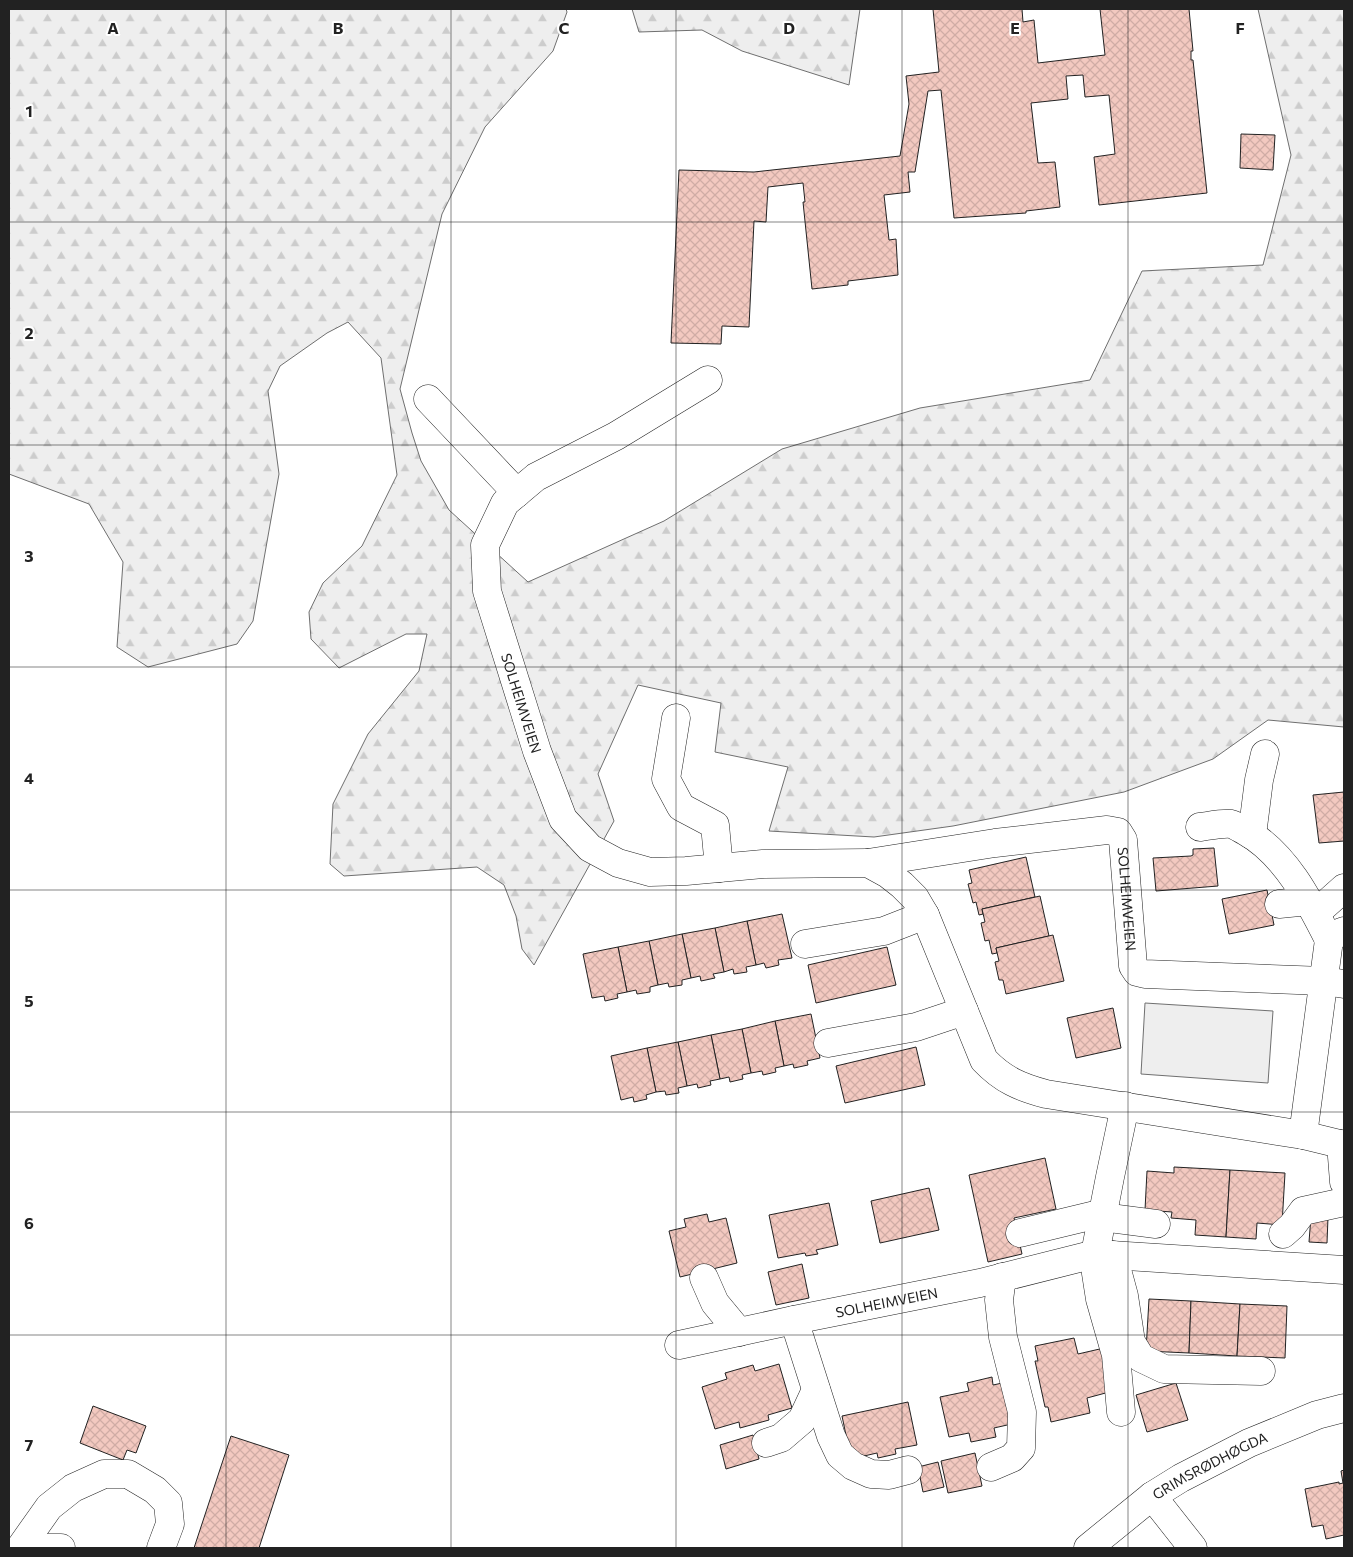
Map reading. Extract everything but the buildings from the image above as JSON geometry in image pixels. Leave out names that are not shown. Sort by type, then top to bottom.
[{"type":"street","name":"SOLHEIMVEIEN","points":[[708,380],[616,436],[536,477],[505,503],[485,545],[487,591],[537,751],[563,819],[590,848],[618,864],[650,872],[686,871],[763,864],[868,863],[995,842],[1107,830],[1118,832],[1123,840],[1133,966],[1137,972],[1334,983]]},
{"type":"street","points":[[428,399],[517,493]]},
{"type":"street","points":[[676,718],[666,779],[681,806],[715,824],[719,868]]},
{"type":"street","points":[[1252,835],[1259,780],[1265,754]]},
{"type":"street","points":[[1200,827],[1231,824],[1252,835],[1285,866],[1312,907],[1337,935],[1334,983],[1303,1135]]},
{"type":"street","points":[[868,863],[888,874],[915,898],[925,914],[984,1060],[1008,1080],[1024,1088],[1046,1094],[1303,1135],[1343,1145],[1344,1182]]},
{"type":"street","points":[[1280,904],[1312,907],[1344,888]]},
{"type":"street","points":[[805,944],[884,931],[925,914]]},
{"type":"street","points":[[828,1044],[916,1027],[964,1011]]},
{"type":"street","points":[[1121,1412],[1116,1355],[1100,1299],[1100,1254],[1102,1215],[1125,1106]]},
{"type":"street","points":[[1283,1234],[1292,1226],[1303,1211],[1344,1202]]},
{"type":"street","points":[[1020,1233],[1102,1215],[1156,1224]]},
{"type":"street","name":"SOLHEIMVEIEN","points":[[679,1345],[1002,1277],[1100,1254],[1344,1270]]},
{"type":"street","points":[[1100,1254],[1124,1296],[1131,1342],[1142,1358],[1164,1369],[1261,1371]]},
{"type":"street","points":[[991,1467],[1012,1458],[1021,1448],[1022,1412],[1003,1337],[999,1300],[1002,1277]]},
{"type":"street","points":[[704,1278],[715,1304],[739,1332]]},
{"type":"street","points":[[794,1320],[830,1436],[840,1455],[853,1466],[871,1474],[889,1475],[908,1470]]},
{"type":"street","points":[[766,1443],[781,1438],[802,1420],[816,1390]]},
{"type":"street","name":"GRIMSRØDHØGDA","points":[[1088,1548],[1152,1496],[1181,1478],[1249,1443],[1316,1415],[1344,1408]]},
{"type":"street","points":[[20,1548],[49,1507],[73,1488],[104,1474],[128,1474],[155,1490],[168,1503],[170,1524],[161,1548]]},
{"type":"street","points":[[1152,1496],[1193,1548]]},
{"type":"street","points":[[33,1548],[61,1548]]},
{"type":"green space","points":[[9,9],[566,9],[567,12],[553,51],[485,127],[442,214],[400,389],[421,461],[449,510],[528,582],[664,521],[782,449],[920,408],[1090,380],[1142,271],[1263,265],[1291,155],[1258,9],[1344,9],[1344,727],[1268,720],[1213,759],[1124,792],[953,826],[874,837],[769,831],[788,767],[715,752],[721,703],[638,685],[598,774],[614,821],[534,965],[522,949],[516,916],[504,885],[477,867],[344,876],[330,864],[333,804],[368,734],[419,671],[427,634],[406,634],[339,668],[311,639],[309,612],[323,583],[362,546],[397,475],[381,358],[348,322],[327,333],[280,366],[268,391],[279,474],[253,621],[237,644],[148,667],[117,647],[123,562],[89,504],[9,474]]},
{"type":"green space","points":[[632,9],[860,9],[849,85],[742,51],[702,30],[639,32]]},
{"type":"green space","points":[[1145,1003],[1273,1011],[1268,1083],[1141,1074]]}]
